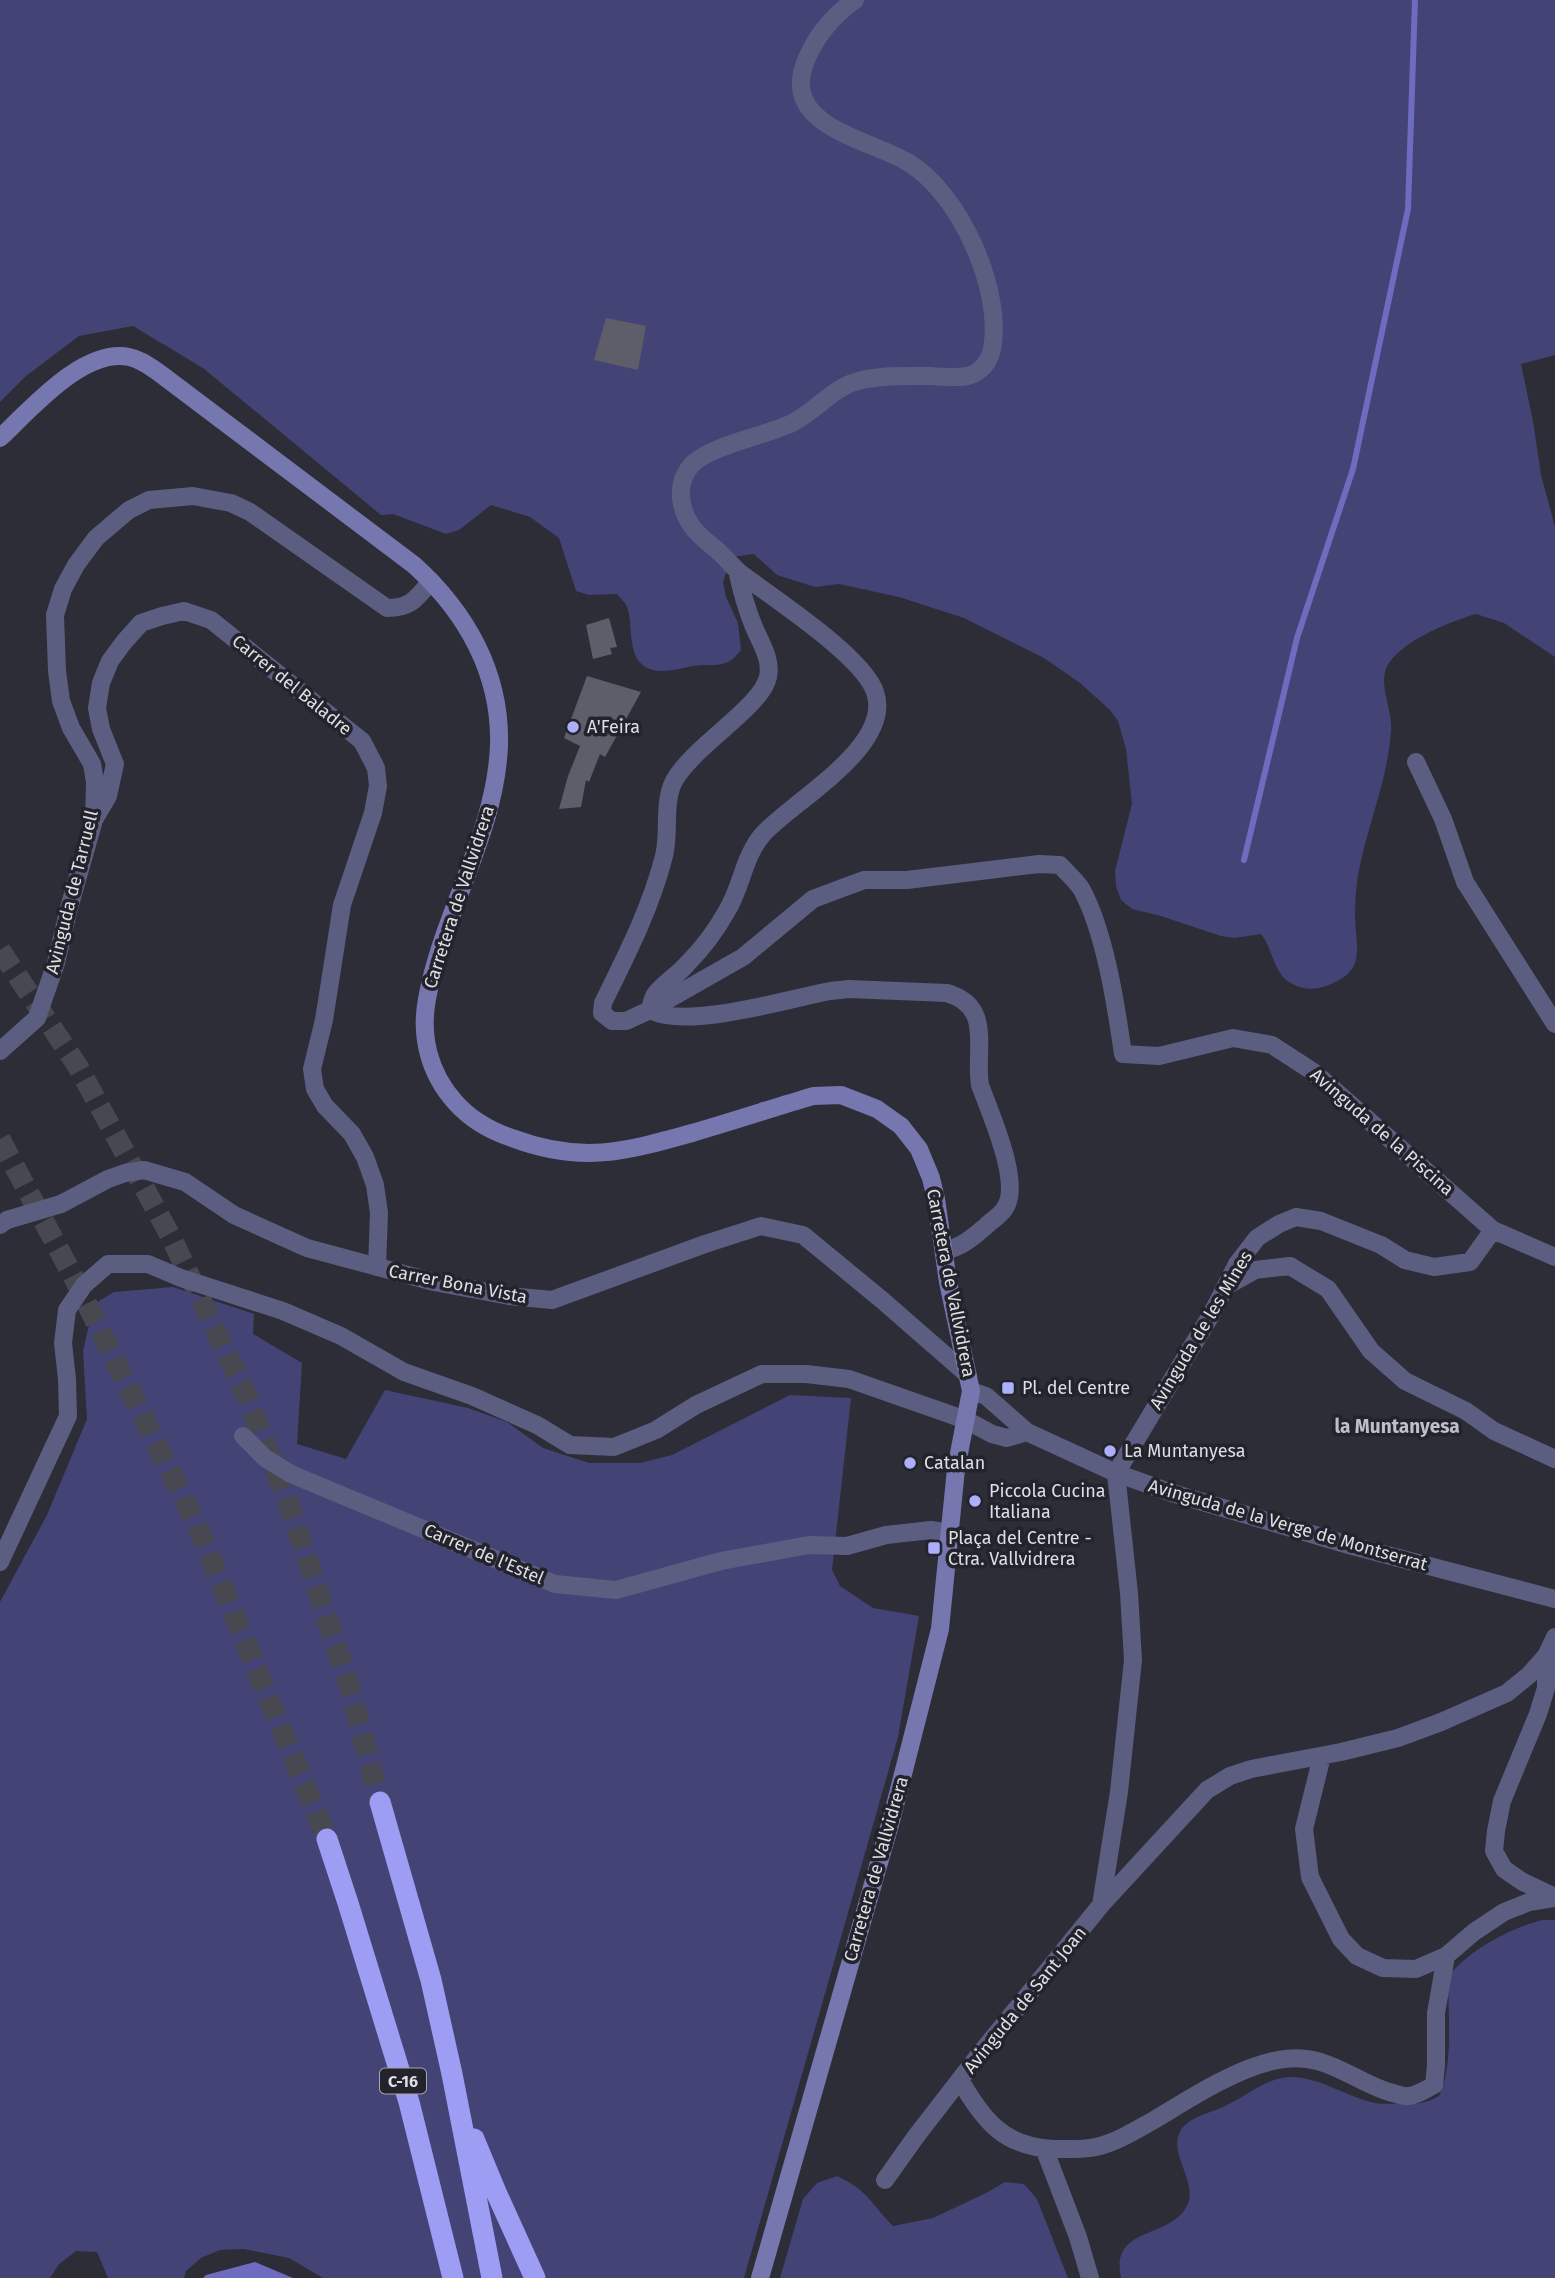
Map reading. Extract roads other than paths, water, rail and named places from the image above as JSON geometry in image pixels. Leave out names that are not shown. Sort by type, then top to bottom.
[{"type":"highway","name":"C-16","points":[[380,1802],[430,1980],[452,2074],[492,2278]]},
{"type":"highway","name":"C-16","points":[[327,1839],[409,2102],[453,2278]]},
{"type":"highway","points":[[452,2074],[491,2180],[536,2278]]},
{"type":"main road","name":"Carretera de Vallvidrera","points":[[0,438],[63,380],[90,362],[115,356],[138,359],[414,565],[431,581],[474,637],[493,693],[499,729],[495,780],[485,820],[432,976],[424,1025],[426,1048],[434,1070],[446,1092],[467,1113],[502,1135],[549,1150],[586,1154],[630,1150],[813,1096],[841,1095],[864,1102],[884,1113],[911,1137],[931,1178],[948,1282],[970,1383],[959,1454],[940,1629],[895,1808],[760,2278]]},
{"type":"street","points":[[737,570],[754,626],[766,654],[768,678],[746,707],[686,765],[673,783],[668,798],[668,833],[664,855],[650,903],[603,1003],[602,1013],[612,1021],[626,1021],[650,1010],[654,996],[694,957],[730,907],[751,851],[760,837],[845,764],[861,744],[878,712],[876,693],[866,675],[809,625],[737,570],[692,527],[681,504],[682,483],[689,467],[719,449],[792,423],[816,409],[831,392],[846,385],[884,377],[970,375],[987,364],[992,350],[992,304],[976,248],[961,220],[932,181],[910,163],[861,143],[826,123],[805,101],[802,87],[803,67],[811,49],[836,17],[855,0]]},
{"type":"street","name":"Avinguda de Tarruell","points":[[0,1051],[37,1018],[56,962],[94,820],[96,782],[92,764],[71,728],[61,701],[55,615],[63,589],[76,565],[96,538],[129,510],[149,500],[193,496],[231,503],[268,523],[387,608],[399,608],[415,600],[431,581]]},
{"type":"street","name":"Carrer del Baladre","points":[[94,820],[108,796],[115,764],[101,729],[97,708],[101,683],[110,661],[141,623],[162,616],[184,611],[211,620],[362,741],[376,768],[379,786],[373,813],[342,905],[324,1020],[312,1069],[315,1089],[325,1107],[352,1134],[365,1157],[375,1185],[379,1213],[377,1267]]},
{"type":"street","points":[[1416,762],[1443,819],[1465,882],[1554,1022]]},
{"type":"street","name":"Avinguda de la Piscina","points":[[650,1010],[743,957],[813,899],[864,880],[907,880],[1039,864],[1060,865],[1081,888],[1093,919],[1107,966],[1124,1054],[1159,1056],[1233,1038],[1272,1045],[1315,1073],[1493,1230],[1555,1257]]},
{"type":"street","points":[[650,1010],[660,1016],[705,1016],[849,989],[947,993],[969,1004],[979,1027],[980,1085],[1011,1175],[1011,1193],[1006,1208],[975,1236],[959,1247],[944,1251]]},
{"type":"street","name":"Carrer Bona Vista","points":[[0,1225],[7,1220],[61,1204],[107,1179],[144,1170],[185,1182],[234,1215],[307,1248],[434,1282],[484,1292],[552,1300],[761,1226],[803,1235],[882,1300],[970,1383],[1027,1432]]},
{"type":"street","name":"Avinguda de les Mines","points":[[1116,1473],[1211,1315],[1237,1264],[1257,1238],[1296,1217],[1321,1221],[1381,1245],[1405,1260],[1434,1267],[1470,1262],[1493,1230]]},
{"type":"street","points":[[0,1562],[68,1416],[63,1343],[67,1310],[84,1285],[108,1264],[148,1264],[283,1311],[341,1336],[404,1373],[472,1396],[537,1425],[570,1445],[614,1447],[656,1430],[696,1405],[762,1374],[806,1374],[849,1379],[966,1420],[982,1431],[1007,1438],[1027,1432]]},
{"type":"street","points":[[1226,1286],[1255,1270],[1290,1266],[1328,1289],[1371,1351],[1405,1381],[1466,1411],[1494,1431],[1555,1459]]},
{"type":"street","name":"Avinguda de la Verge de Montserrat","points":[[1027,1432],[1116,1473],[1171,1493],[1555,1599]]},
{"type":"street","name":"Carrer de l'Estel","points":[[243,1436],[265,1458],[291,1474],[555,1584],[616,1590],[721,1561],[809,1545],[848,1546],[886,1535],[932,1531],[950,1533]]},
{"type":"street","points":[[1101,1905],[1119,1792],[1133,1660],[1116,1473]]},
{"type":"street","points":[[1555,1637],[1546,1656],[1546,1688],[1533,1729],[1502,1801],[1494,1851],[1504,1869],[1523,1882],[1555,1897]]},
{"type":"street","name":"Avinguda de Sant Joan","points":[[1446,1956],[1436,2013],[1436,2066],[1433,2085],[1420,2093],[1407,2096],[1377,2088],[1330,2064],[1301,2057],[1283,2059],[1264,2063],[1205,2090],[1119,2138],[1095,2147],[1044,2148],[1014,2141],[1001,2134],[977,2109],[960,2080],[1101,1905],[1207,1790],[1230,1776],[1251,1769],[1398,1738],[1483,1705],[1519,1684],[1546,1656]]},
{"type":"street","points":[[1321,1756],[1304,1829],[1310,1877],[1341,1939],[1357,1956],[1383,1968],[1416,1969],[1446,1956],[1474,1932],[1504,1912],[1529,1902],[1555,1897]]},
{"type":"street","points":[[885,2180],[960,2080]]},
{"type":"street","points":[[1044,2148],[1078,2236],[1090,2278]]},
{"type":"waterway","points":[[1244,860],[1297,638],[1353,469],[1408,209],[1415,0]]},
{"type":"tunnel","points":[[0,950],[77,1065],[171,1237],[246,1394],[290,1508],[350,1688],[380,1802]]},
{"type":"tunnel","points":[[0,1139],[74,1278],[197,1525],[327,1839]]},
{"type":"place","name":"A'Feira","points":[[573,727]]},
{"type":"place","name":"Pl. del Centre","points":[[1008,1388]]},
{"type":"place","name":"La Muntanyesa","points":[[1110,1451]]},
{"type":"place","name":"Catalan","points":[[910,1463]]},
{"type":"place","name":"Piccola Cucina Italiana","points":[[975,1501]]},
{"type":"place","name":"Plaça del Centre - Ctra. Vallvidrera","points":[[934,1548]]},
{"type":"district","name":"la Muntanyesa","points":[[1397,1426]]}]
